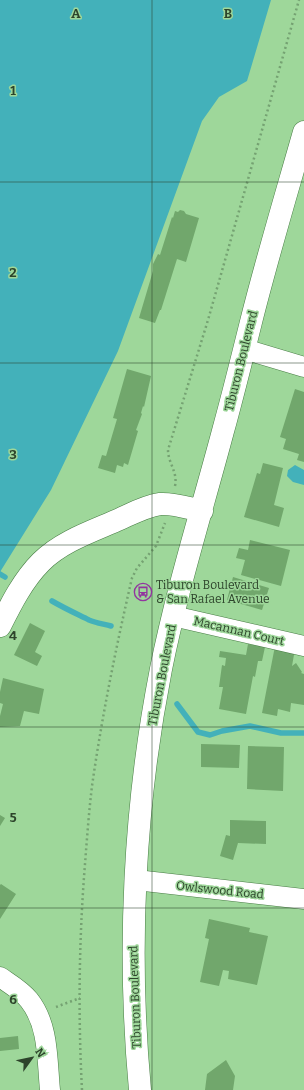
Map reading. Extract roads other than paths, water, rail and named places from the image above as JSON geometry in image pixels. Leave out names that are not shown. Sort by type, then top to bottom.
[{"type":"main road","name":"Tiburon Boulevard","points":[[140,1090],[134,996],[134,934],[136,880],[151,728],[162,668],[174,616],[244,349],[304,132]]},
{"type":"main road","points":[[0,626],[15,598],[32,573],[41,562],[58,548],[78,537],[153,506],[170,504],[202,511]]},
{"type":"street","points":[[244,349],[304,367]]},
{"type":"street","name":"Macannan Court","points":[[174,616],[304,646]]},
{"type":"street","name":"Owlswood Road","points":[[136,880],[304,899]]},
{"type":"street","points":[[0,977],[22,993],[39,1014],[45,1034],[50,1090]]},
{"type":"water","points":[[0,0],[271,0],[247,81],[219,97],[202,121],[118,351],[51,490],[0,572]]},
{"type":"water","points":[[295,465],[304,470],[304,485],[293,482],[287,476],[288,470]]},
{"type":"waterway","points":[[0,574],[5,577]]},
{"type":"waterway","points":[[52,601],[89,620],[111,626]]},
{"type":"waterway","points":[[177,704],[198,732],[210,735],[222,731],[250,726],[281,733],[304,733]]},
{"type":"place","name":"Tiburon Boulevard & San Rafael Avenue","points":[[143,592]]}]
